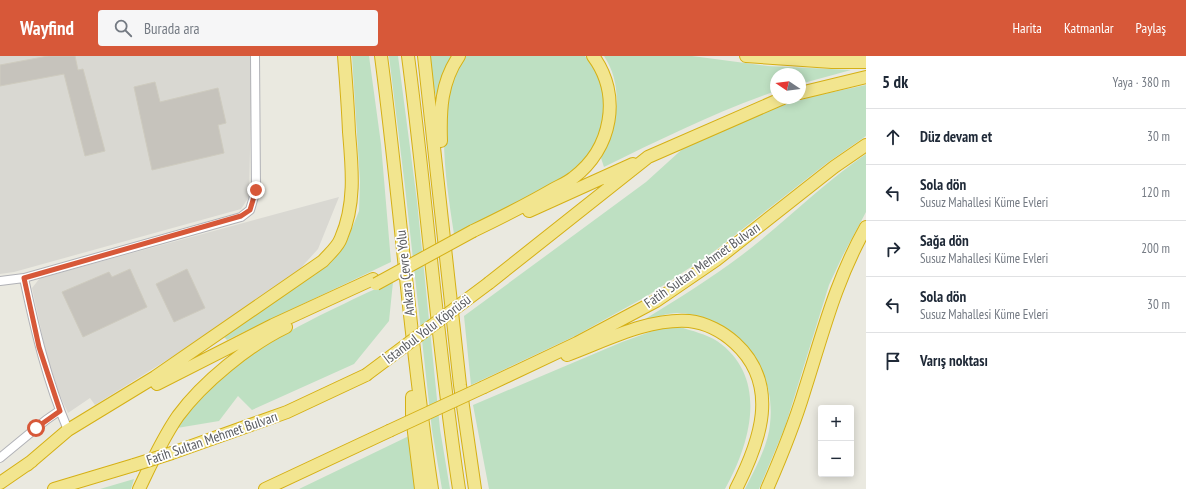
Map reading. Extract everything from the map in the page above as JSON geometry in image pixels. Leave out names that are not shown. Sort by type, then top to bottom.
[{"type":"highway","points":[[27,465],[68,430],[155,377],[228,328],[323,261],[333,250],[341,239],[345,229],[350,212],[351,195],[351,166],[344,56]]},
{"type":"highway","name":"Ankara Çevre Yolu","points":[[381,56],[392,141],[420,410],[432,489]]},
{"type":"highway","name":"Ankara Çevre Yolu","points":[[408,56],[419,140],[447,408],[459,489]]},
{"type":"highway","points":[[424,56],[460,385],[475,489]]},
{"type":"highway","points":[[451,297],[448,234],[442,186],[441,98],[446,80],[459,56]]},
{"type":"highway","points":[[475,234],[573,178],[595,154],[607,129],[611,100],[603,72],[594,56]]},
{"type":"highway","points":[[746,56],[793,60],[866,62]]},
{"type":"highway","points":[[806,92],[866,77]]},
{"type":"highway","points":[[140,489],[163,442],[179,416],[196,395],[223,370],[254,346],[278,331],[475,234],[770,104]]},
{"type":"highway","name":"Fatih Sultan Mehmet Bulvarı","points":[[484,387],[577,343],[656,300],[716,260],[834,167],[866,145]]},
{"type":"highway","name":"İstanbul Yolu Köprüsü","points":[[366,375],[489,283],[648,157]]},
{"type":"highway","points":[[767,489],[790,434],[828,310],[854,249],[866,227]]},
{"type":"highway","points":[[0,483],[168,378],[273,324],[375,282]]},
{"type":"highway","points":[[265,489],[484,387],[638,328],[690,321],[706,324],[731,339],[744,351],[755,371],[762,390],[763,408],[761,428],[747,467],[736,489]]},
{"type":"highway","points":[[412,332],[412,416],[421,489]]},
{"type":"highway","name":"Fatih Sultan Mehmet Bulvarı","points":[[54,489],[172,453],[287,412],[366,375]]},
{"type":"highway","points":[[460,385],[481,489]]},
{"type":"highway","points":[[282,489],[389,432]]},
{"type":"street","points":[[0,281],[24,278],[241,216],[250,210],[256,190],[255,56]]},
{"type":"street","points":[[24,278],[39,347],[60,411],[68,430]]},
{"type":"street","points":[[0,458],[46,420],[60,411]]},
{"type":"shaded area","points":[[0,56],[252,56],[249,197],[241,209],[14,272],[0,274]]},
{"type":"shaded area","points":[[339,197],[318,249],[297,272],[231,320],[95,405],[90,398],[68,413],[51,376],[32,288],[40,278]]},
{"type":"green space","points":[[352,56],[369,56],[381,144],[391,262],[227,340],[223,336],[316,274],[335,257],[346,243],[359,211],[360,182]]},
{"type":"green space","points":[[389,56],[398,56],[417,201],[440,429],[450,489],[442,489],[432,430]]},
{"type":"green space","points":[[428,56],[452,56],[444,70],[436,97]]},
{"type":"green space","points":[[464,56],[585,56],[593,66],[600,82],[604,100],[604,115],[601,130],[592,151],[577,168],[556,182],[454,234],[445,167],[445,119],[448,96],[454,75]]},
{"type":"green space","points":[[604,56],[692,56],[768,66],[851,70],[806,82],[806,68],[770,68],[770,93],[710,117],[604,167],[601,158],[607,146],[615,120],[616,107],[615,81],[611,68]]},
{"type":"green space","points":[[866,85],[866,136],[827,163],[712,253],[647,296],[575,336],[471,385],[464,316],[646,182],[689,143],[771,109],[788,104],[806,104],[806,98]]},
{"type":"green space","points":[[866,154],[866,212],[829,285],[785,427],[759,489],[745,489],[764,449],[770,424],[770,403],[767,383],[759,365],[748,348],[734,334],[717,323],[699,316],[674,313],[642,321],[725,268],[836,176]]},
{"type":"green space","points":[[393,282],[389,321],[354,364],[252,410],[238,396],[219,421],[177,428],[210,390],[245,359],[264,346],[329,311]]},
{"type":"green space","points":[[680,327],[717,341],[733,356],[744,373],[749,391],[750,411],[748,431],[742,451],[725,489],[489,489],[473,405],[622,342],[661,328]]},
{"type":"green space","points":[[411,435],[417,489],[299,489]]},
{"type":"green space","points":[[134,479],[131,489],[100,489]]},
{"type":"building","points":[[48,56],[75,56],[78,70],[83,69],[105,151],[85,156],[64,74],[0,86],[0,65]]},
{"type":"building","points":[[155,82],[160,102],[218,88],[226,123],[218,125],[224,153],[152,170],[134,87]]},
{"type":"building","points":[[130,269],[147,307],[83,337],[62,292],[109,272],[112,277]]},
{"type":"building","points":[[187,269],[205,308],[174,322],[156,284]]},
{"type":"route","points":[[36,428],[60,411],[39,347],[24,278],[241,216],[250,210],[256,190]]}]
